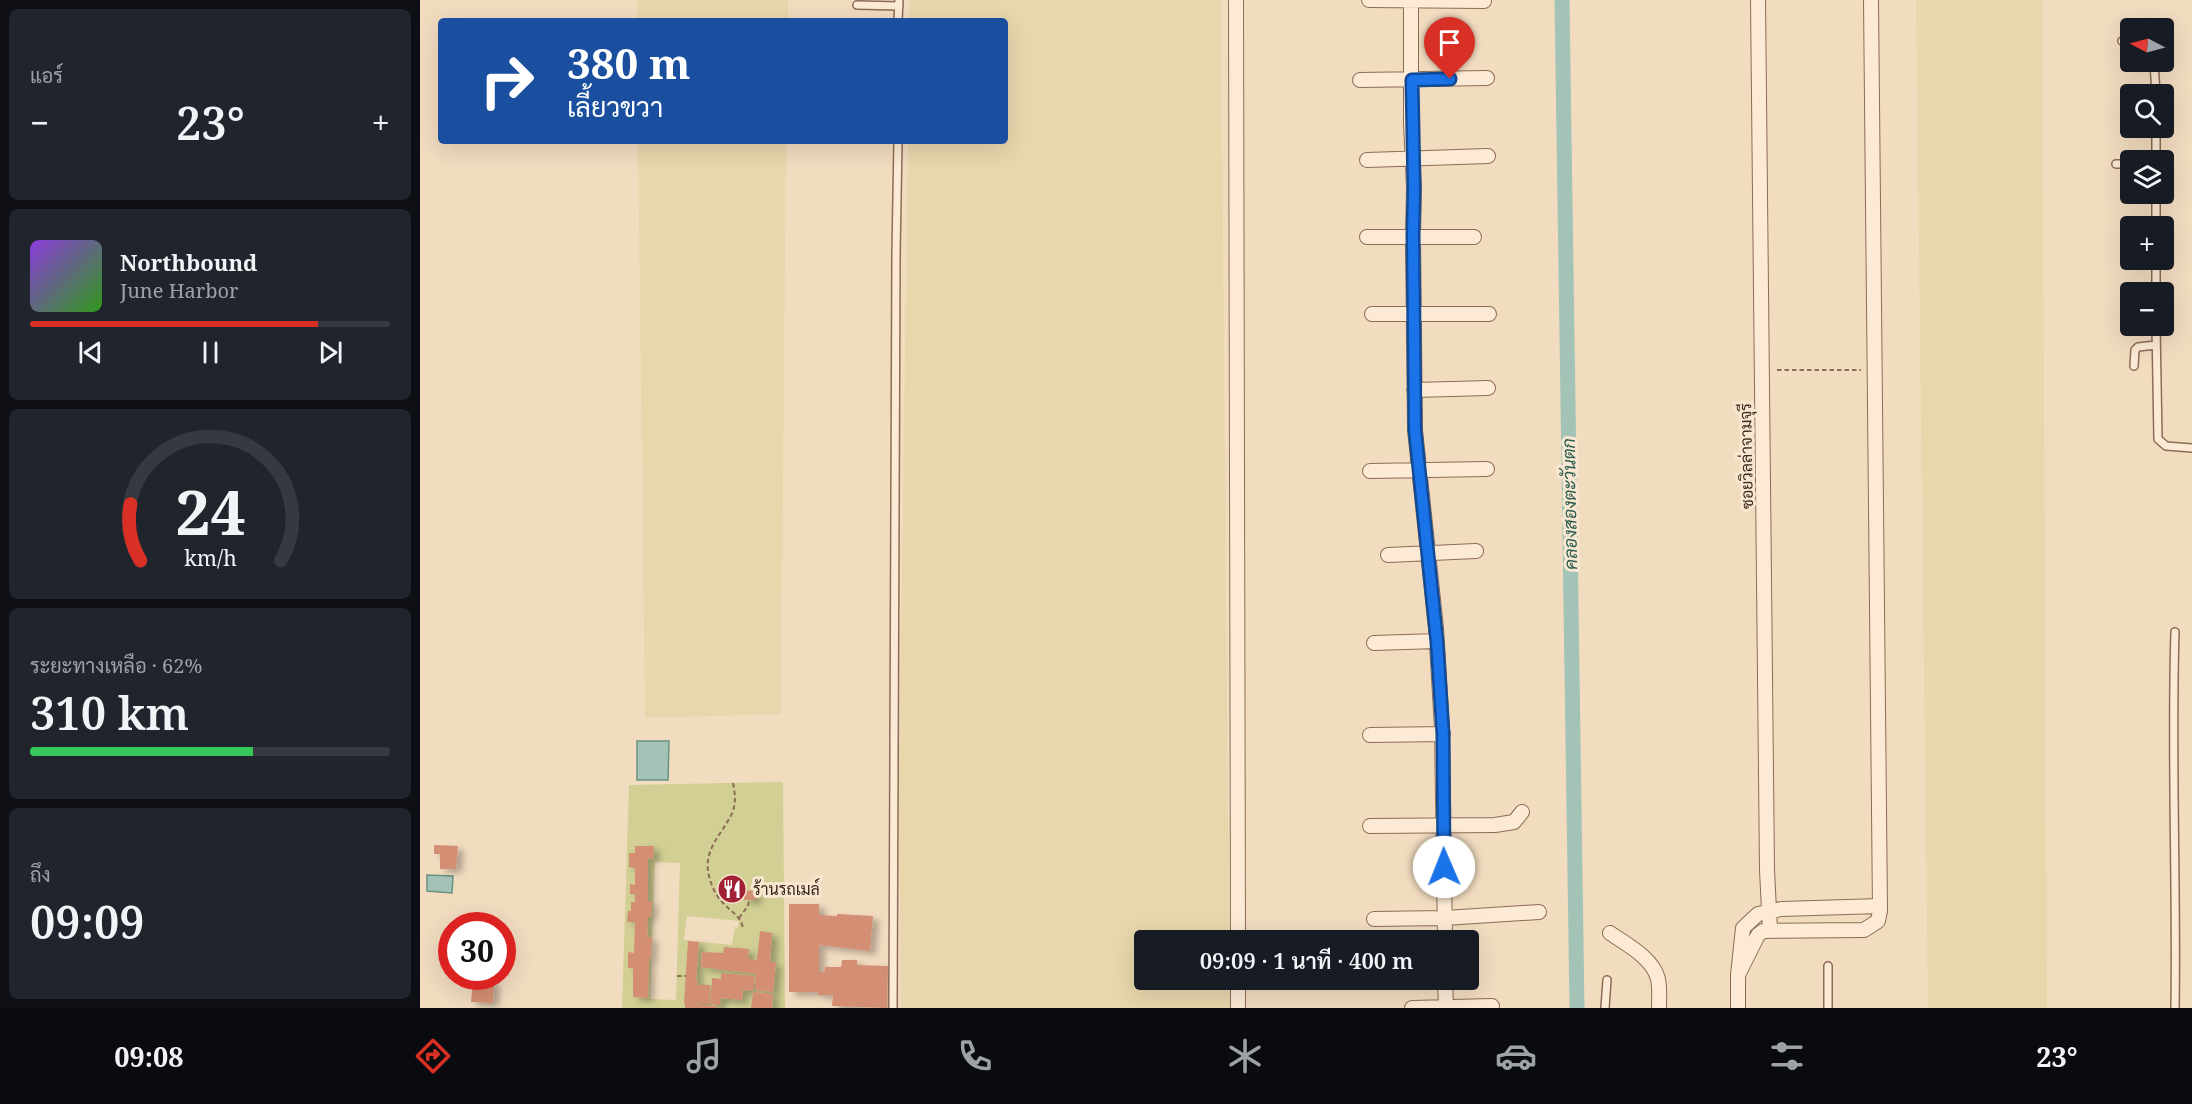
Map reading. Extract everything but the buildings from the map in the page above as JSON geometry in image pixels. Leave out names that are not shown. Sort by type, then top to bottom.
[{"type":"street","points":[[1236,0],[1238,930]]},
{"type":"street","points":[[1369,0],[1484,1]]},
{"type":"street","points":[[1411,0],[1413,390],[1418,470],[1437,642],[1443,734],[1445,930]]},
{"type":"street","name":"ซอยวิลล่าจามจุรี","points":[[1758,0],[1770,930]]},
{"type":"street","points":[[1738,975],[1758,935],[1763,931],[1864,930],[1878,921],[1880,906],[1871,0]]},
{"type":"street","points":[[1360,80],[1487,78]]},
{"type":"street","points":[[1367,160],[1488,156]]},
{"type":"street","points":[[1367,237],[1474,237]]},
{"type":"street","points":[[1372,314],[1489,314]]},
{"type":"street","points":[[1413,390],[1488,388]]},
{"type":"street","points":[[1370,471],[1487,469]]},
{"type":"street","points":[[1388,555],[1476,551]]},
{"type":"street","points":[[1374,643],[1437,642]]},
{"type":"street","points":[[1370,735],[1443,734]]},
{"type":"street","points":[[1370,826],[1495,825],[1514,822],[1522,812]]},
{"type":"street","points":[[1738,1008],[1738,975],[1743,928],[1758,914],[1781,909],[1880,906]]},
{"type":"street","points":[[1374,919],[1445,918],[1539,912]]},
{"type":"street","points":[[1610,933],[1640,954],[1654,968],[1658,980],[1659,1008]]},
{"type":"street","points":[[1238,990],[1238,1008]]},
{"type":"street","points":[[1446,990],[1446,1008]]},
{"type":"street","points":[[1412,1008],[1492,1006]]},
{"type":"lane","points":[[857,5],[899,3],[898,18]]},
{"type":"lane","points":[[893,1008],[898,144]]},
{"type":"lane","points":[[2156,336],[2158,439],[2166,446],[2192,448]]},
{"type":"lane","points":[[2134,366],[2134,354],[2138,347],[2156,345]]},
{"type":"lane","points":[[2175,632],[2173,758],[2175,1008]]},
{"type":"lane","points":[[1828,966],[1828,1008]]},
{"type":"lane","points":[[1605,1008],[1607,980]]},
{"type":"path","points":[[1762,370],[1874,370]]},
{"type":"path","points":[[733,783],[735,796],[733,809],[714,842],[708,862],[708,872],[713,887],[722,902],[740,918],[743,928]]},
{"type":"path","points":[[740,918],[749,900]]},
{"type":"path","points":[[677,976],[686,976]]},
{"type":"shaded area","points":[[637,0],[788,0],[788,18],[637,18]]},
{"type":"shaded area","points":[[910,0],[1221,0],[1229,930],[1134,930],[1134,990],[1229,990],[1230,1008],[901,1008],[899,783],[908,144],[1008,144],[1008,18],[909,18]]},
{"type":"shaded area","points":[[1916,0],[2042,0],[2047,1008],[1928,1008]]},
{"type":"shaded area","points":[[638,144],[786,144],[781,714],[645,718]]},
{"type":"shaded area","points":[[637,741],[669,741],[668,780],[637,780]]},
{"type":"shaded area","name":"ร้านรถเมล์","points":[[783,782],[785,1008],[622,1008],[629,785]],"holes":[[[655,862],[680,863],[676,1000],[650,999]],[[687,916],[739,921],[738,928],[735,927],[732,945],[684,940]]]},
{"type":"shaded area","points":[[427,875],[453,876],[452,893],[427,891]]},
{"type":"waterway","name":"คลองสองตะวันตก","points":[[1562,0],[1577,1008]]},
{"type":"place","name":"ร้านรถเมล์","points":[[732,889]]},
{"type":"route","points":[[1444,867],[1443,734],[1437,642],[1415,430],[1413,390],[1412,80],[1450,79]]}]
